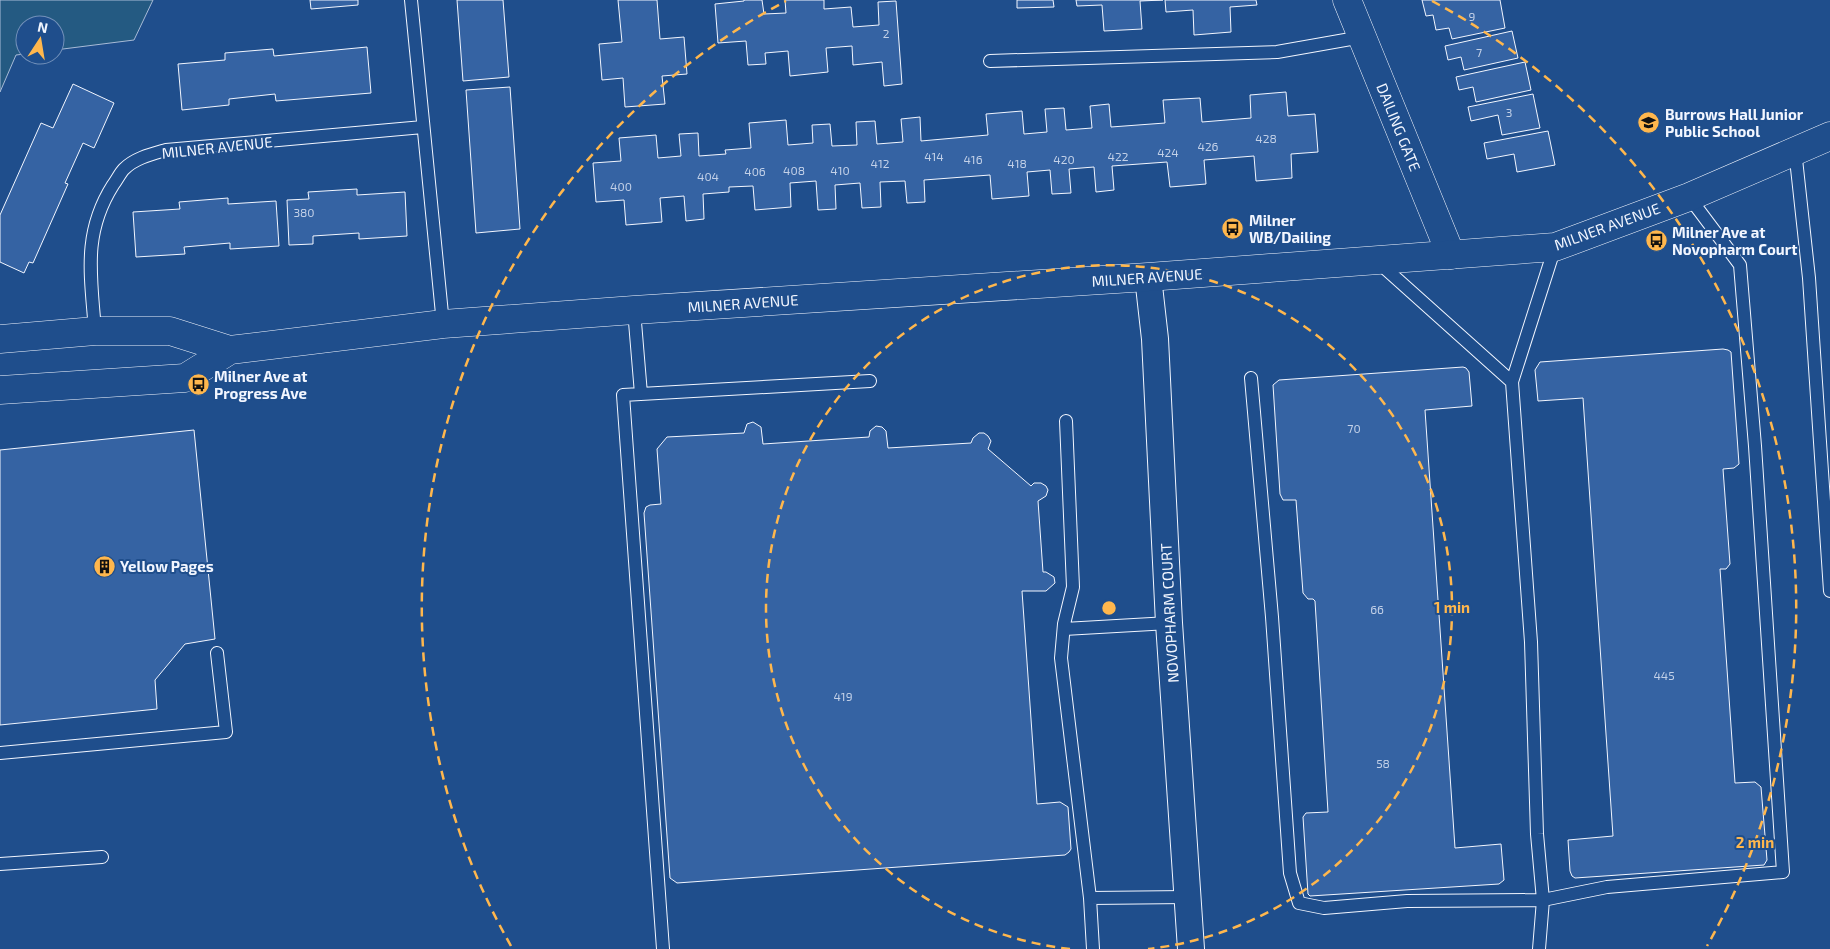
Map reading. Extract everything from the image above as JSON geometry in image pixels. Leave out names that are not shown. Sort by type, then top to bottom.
[{"type":"main road","name":"DAILING GATE","points":[[1347,0],[1451,255]]},
{"type":"main road","name":"MILNER AVENUE","points":[[0,339],[95,330],[170,331],[230,350],[443,324],[1148,277],[1555,247],[1689,197],[1830,136]]},
{"type":"main road","name":"MILNER AVENUE","points":[[0,390],[185,378],[230,350]]},
{"type":"street","name":"NOVOPHARM COURT","points":[[1148,277],[1155,338],[1169,623],[1191,949]]},
{"type":"lane","points":[[411,0],[443,324]]},
{"type":"lane","points":[[990,61],[1277,52],[1362,37]]},
{"type":"lane","name":"MILNER AVENUE","points":[[95,330],[90,272],[92,232],[103,202],[124,168],[143,156],[166,150],[423,127]]},
{"type":"lane","points":[[1795,150],[1809,278],[1830,591]]},
{"type":"lane","points":[[1251,378],[1272,617],[1290,873],[1298,903],[1324,908],[1407,902],[1543,900],[1607,887],[1784,872],[1755,446],[1740,265],[1689,197]]},
{"type":"lane","points":[[1539,949],[1543,900],[1537,834],[1531,642],[1512,382],[1555,247]]},
{"type":"lane","points":[[1377,261],[1512,382]]},
{"type":"lane","points":[[634,310],[641,394]]},
{"type":"lane","points":[[663,949],[623,395],[870,381]]},
{"type":"lane","points":[[1066,421],[1073,587],[1064,629],[1061,658],[1090,898],[1093,949]]},
{"type":"lane","points":[[1064,629],[1169,623]]},
{"type":"lane","points":[[0,753],[226,732],[217,653]]},
{"type":"lane","points":[[0,864],[102,857]]},
{"type":"lane","points":[[1090,898],[1187,897]]},
{"type":"shaded area","points":[[0,0],[153,0],[134,40],[65,49],[65,15],[15,15],[15,57],[0,92]]},
{"type":"building","points":[[310,0],[358,0],[358,5],[311,9]]},
{"type":"building","points":[[457,0],[503,0],[509,77],[463,81]]},
{"type":"building","points":[[618,0],[657,0],[660,39],[684,37],[687,74],[662,76],[665,104],[625,107],[623,78],[602,80],[599,44],[622,42]]},
{"type":"building","points":[[744,0],[762,0],[764,14],[786,13],[785,0],[824,0],[824,9],[851,7],[853,27],[879,25],[878,2],[896,1],[902,84],[884,86],[882,62],[853,65],[852,46],[826,48],[828,72],[790,76],[788,51],[765,53],[766,64],[748,65],[746,41],[718,43],[715,4]]},
{"type":"building","points":[[1017,0],[1053,0],[1054,7],[1017,8]]},
{"type":"building","points":[[1076,0],[1163,0],[1140,1],[1142,29],[1104,31],[1102,5],[1077,6]]},
{"type":"building","points":[[1165,0],[1256,0],[1257,5],[1230,7],[1231,32],[1194,35],[1193,10],[1166,12]]},
{"type":"building","points":[[1422,0],[1500,0],[1505,28],[1452,39],[1449,28],[1436,30],[1433,15],[1426,16]]},
{"type":"building","points":[[1512,31],[1518,58],[1464,70],[1461,57],[1448,60],[1445,46]]},
{"type":"building","points":[[367,47],[371,93],[276,101],[275,94],[229,99],[229,105],[182,110],[178,64],[225,60],[225,53],[273,49],[274,56]]},
{"type":"building","points":[[1525,62],[1531,90],[1476,102],[1473,87],[1459,90],[1456,77]]},
{"type":"building","points":[[73,84],[114,103],[94,148],[83,143],[65,183],[68,184],[33,263],[29,262],[24,273],[0,262],[0,215],[41,123],[53,128]]},
{"type":"building","points":[[510,87],[520,229],[476,233],[466,90]]},
{"type":"building","points":[[1286,92],[1288,116],[1315,114],[1318,152],[1291,154],[1292,178],[1256,181],[1254,156],[1204,160],[1206,184],[1170,187],[1167,162],[1112,166],[1114,190],[1096,192],[1094,167],[1069,169],[1071,193],[1052,194],[1050,170],[1027,172],[1029,196],[992,199],[990,175],[924,180],[925,202],[907,203],[905,181],[880,182],[881,207],[862,208],[860,183],[835,185],[836,209],[818,210],[816,181],[790,183],[791,207],[755,210],[753,186],[729,187],[729,192],[703,194],[704,219],[686,221],[684,196],[660,198],[662,222],[626,225],[624,200],[596,202],[593,163],[621,161],[619,138],[656,135],[658,158],[681,156],[679,134],[698,133],[699,156],[726,154],[725,150],[751,148],[749,123],[786,120],[788,145],[813,143],[812,125],[830,124],[832,146],[857,145],[856,122],[875,121],[877,144],[903,142],[901,119],[920,117],[921,141],[988,135],[986,114],[1022,111],[1024,134],[1047,132],[1045,109],[1064,108],[1066,130],[1092,128],[1090,106],[1109,104],[1111,127],[1165,123],[1163,100],[1200,98],[1202,122],[1251,118],[1250,95]]},
{"type":"building","points":[[1533,94],[1540,128],[1502,135],[1498,115],[1471,121],[1468,107]]},
{"type":"building","points":[[1548,131],[1555,165],[1517,172],[1514,154],[1487,159],[1484,143]]},
{"type":"building","points":[[357,189],[357,195],[405,192],[407,236],[359,239],[359,233],[313,236],[313,244],[289,245],[287,200],[309,199],[308,192]]},
{"type":"building","points":[[228,198],[228,204],[276,201],[279,246],[230,249],[230,243],[184,247],[185,254],[136,257],[133,212],[180,209],[179,202]]},
{"type":"building","points":[[1723,349],[1731,352],[1739,464],[1734,468],[1723,469],[1730,564],[1726,569],[1720,569],[1735,783],[1755,782],[1761,787],[1767,860],[1764,865],[1575,878],[1570,871],[1568,840],[1613,836],[1583,398],[1538,401],[1535,370],[1540,362]]},
{"type":"building","points":[[1463,367],[1469,372],[1472,406],[1425,410],[1455,848],[1501,844],[1504,880],[1499,884],[1310,896],[1308,894],[1303,817],[1306,813],[1328,812],[1315,601],[1308,599],[1303,593],[1296,500],[1283,500],[1280,494],[1273,385],[1279,380]]},
{"type":"building","points":[[753,422],[761,427],[763,444],[869,437],[870,431],[876,426],[882,427],[886,431],[888,448],[971,443],[973,438],[979,433],[984,433],[991,441],[988,449],[1031,486],[1034,483],[1041,483],[1046,486],[1048,490],[1046,496],[1038,501],[1043,572],[1054,577],[1055,583],[1046,591],[1022,591],[1037,804],[1060,802],[1068,807],[1071,849],[1065,855],[677,883],[670,878],[644,513],[646,507],[661,504],[657,449],[667,437],[744,433],[747,424]]},
{"type":"building","name":"Yellow Pages","points":[[194,430],[215,639],[185,644],[155,680],[157,709],[0,725],[0,450]]},
{"type":"place","name":"Burrows Hall Junior Public School","points":[[1649,123]]},
{"type":"place","name":"Milner WB/Dailing","points":[[1233,229]]},
{"type":"place","name":"Milner Ave at Novopharm Court","points":[[1656,241]]},
{"type":"place","name":"Milner Ave at Progress Ave","points":[[198,385]]},
{"type":"place","name":"Yellow Pages","points":[[104,566]]}]
